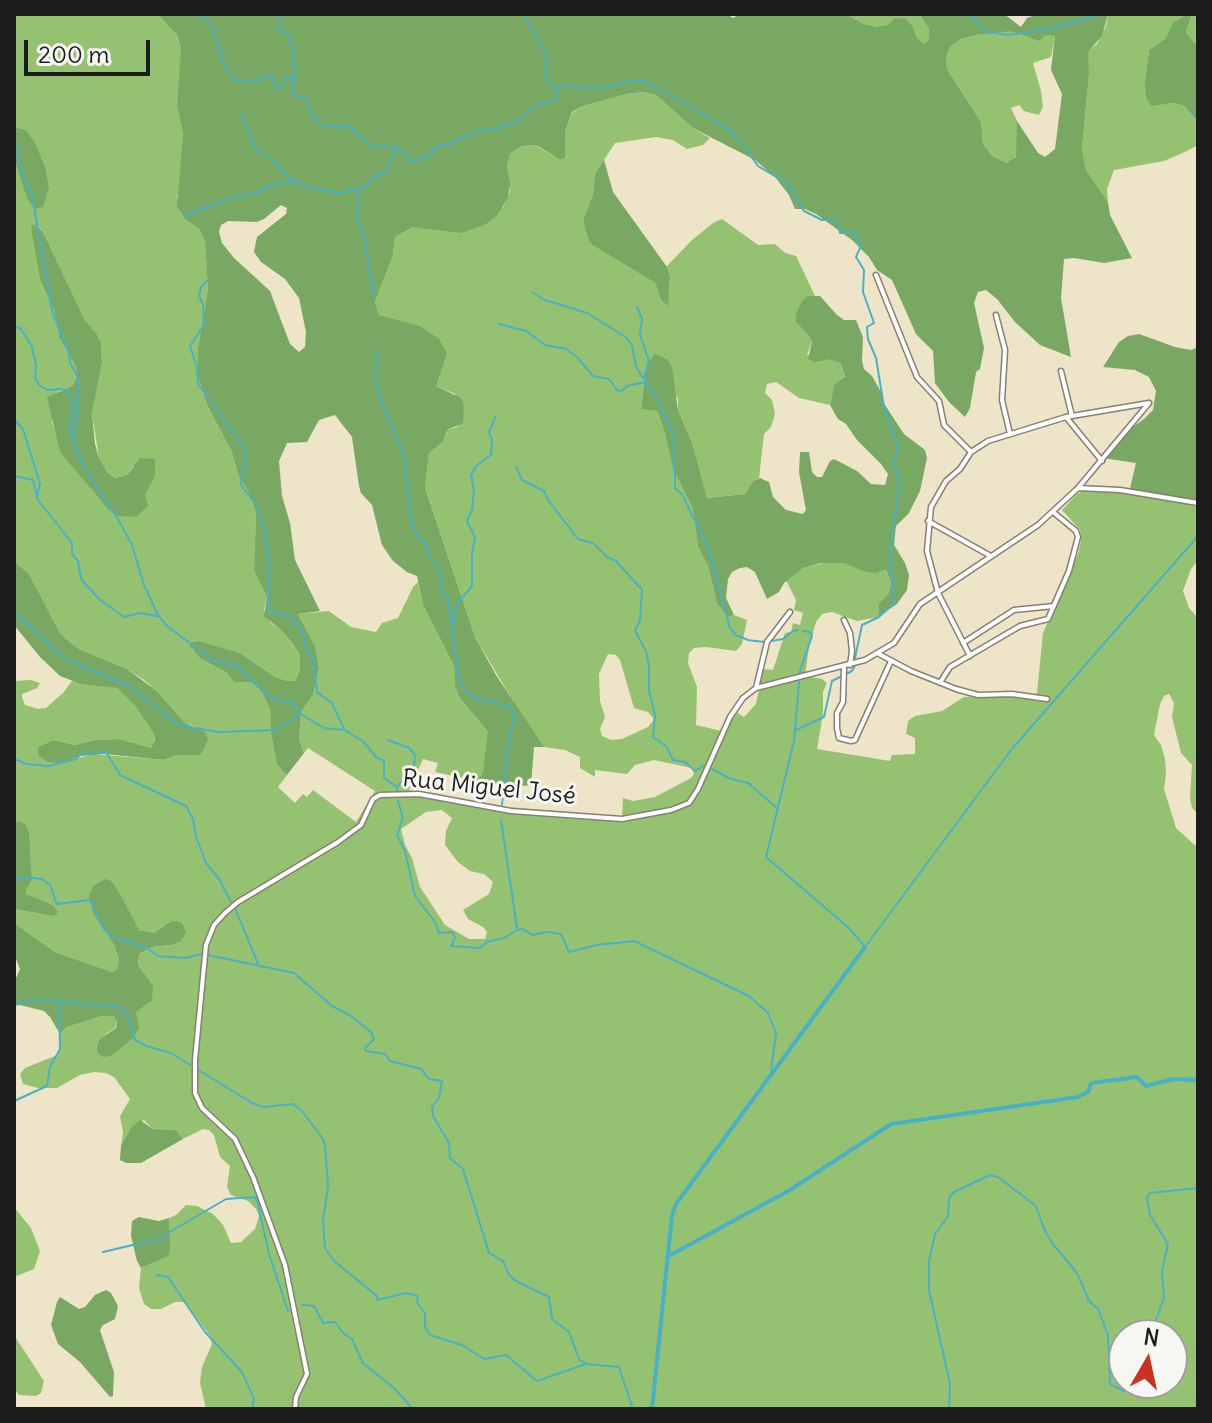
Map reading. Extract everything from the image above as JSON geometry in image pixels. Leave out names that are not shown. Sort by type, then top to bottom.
[{"type":"street","points":[[876,275],[917,377],[939,401],[944,425],[971,452]]},
{"type":"street","points":[[996,315],[1005,350],[1002,400],[1010,434]]},
{"type":"street","points":[[1061,371],[1069,416],[1102,461]]},
{"type":"street","points":[[790,612],[767,642],[756,688],[847,666],[894,643],[920,604],[938,593],[991,555],[1014,542],[1053,512],[1102,461],[1149,403],[1069,416],[988,441],[971,452],[960,469],[946,481],[931,507],[927,551],[938,593],[970,656]]},
{"type":"street","points":[[1078,488],[1120,490],[1198,503]]},
{"type":"street","points":[[941,681],[950,667],[1020,626],[1048,619],[1069,571],[1078,537],[1076,531],[1053,512]]},
{"type":"street","points":[[928,521],[991,555]]},
{"type":"street","points":[[963,643],[1014,610],[1054,606]]},
{"type":"street","points":[[844,620],[850,633],[843,702],[837,713],[839,738],[855,740],[891,661]]},
{"type":"street","points":[[877,653],[911,671],[978,695],[1012,694],[1047,699]]},
{"type":"street","name":"Rua Miguel José","points":[[295,1409],[296,1397],[307,1374],[285,1265],[253,1177],[235,1139],[202,1108],[195,1093],[195,1060],[206,945],[214,925],[238,902],[361,825],[373,799],[380,795],[419,794],[511,811],[622,819],[671,810],[689,803],[736,707],[756,688]]},
{"type":"green space","points":[[14,14],[157,14],[177,35],[181,66],[177,106],[183,134],[177,197],[186,220],[199,229],[205,241],[207,271],[208,289],[198,347],[198,377],[208,407],[231,450],[239,477],[256,513],[254,569],[267,597],[264,610],[270,622],[284,633],[300,655],[300,670],[295,681],[287,681],[275,677],[240,653],[198,642],[201,659],[226,672],[234,682],[254,682],[259,686],[271,712],[277,765],[287,775],[278,787],[295,803],[303,794],[307,797],[313,790],[356,822],[375,791],[308,748],[304,753],[299,740],[301,712],[313,695],[319,668],[315,646],[298,614],[329,611],[351,627],[376,632],[382,623],[398,618],[418,582],[423,605],[454,666],[459,697],[488,732],[488,746],[483,772],[477,781],[435,772],[438,763],[423,759],[409,790],[474,804],[622,817],[623,798],[633,801],[655,797],[694,774],[692,768],[654,760],[635,765],[627,774],[595,770],[595,777],[580,768],[580,757],[565,750],[544,747],[525,721],[475,637],[425,488],[429,453],[443,442],[447,430],[457,427],[455,394],[436,386],[397,321],[379,315],[375,302],[393,255],[395,237],[413,227],[425,227],[503,207],[510,192],[507,166],[510,154],[530,145],[560,160],[565,158],[565,132],[572,113],[583,106],[626,94],[643,92],[656,95],[693,128],[710,138],[703,145],[687,149],[673,140],[656,137],[615,143],[597,171],[593,194],[583,220],[592,245],[655,283],[661,300],[667,305],[670,282],[667,266],[713,223],[722,219],[758,245],[775,244],[785,253],[796,256],[815,296],[808,296],[808,333],[812,342],[807,355],[836,360],[841,363],[845,375],[834,386],[830,405],[799,398],[776,382],[767,384],[765,393],[772,400],[775,414],[771,427],[764,434],[759,478],[753,481],[745,494],[707,498],[693,445],[678,410],[678,398],[646,365],[641,408],[657,411],[673,469],[693,509],[698,547],[708,566],[717,604],[729,617],[734,615],[747,620],[742,644],[736,651],[706,647],[694,648],[689,653],[688,663],[697,687],[696,725],[721,731],[731,709],[744,717],[756,704],[763,669],[773,670],[785,633],[791,632],[793,623],[800,625],[803,613],[794,610],[796,600],[786,580],[803,568],[831,561],[886,569],[891,583],[889,593],[878,610],[878,617],[857,621],[832,612],[822,614],[816,622],[805,676],[827,683],[823,692],[817,749],[890,761],[892,755],[915,754],[915,738],[906,734],[908,721],[915,716],[942,711],[964,697],[1025,697],[1037,693],[1043,633],[1081,541],[1080,530],[1062,510],[1077,494],[1105,490],[1198,503],[1198,560],[1183,591],[1189,608],[1198,618],[1198,814],[1192,808],[1190,798],[1192,765],[1181,753],[1172,717],[1174,703],[1169,694],[1160,704],[1154,735],[1165,759],[1164,789],[1176,828],[1198,848],[1198,1409],[206,1409],[200,1383],[202,1367],[212,1344],[210,1336],[185,1302],[175,1302],[161,1309],[151,1309],[144,1304],[139,1288],[141,1268],[161,1259],[170,1239],[169,1218],[186,1205],[197,1206],[213,1214],[223,1225],[231,1243],[241,1242],[255,1229],[259,1216],[256,1209],[248,1201],[231,1195],[227,1187],[230,1166],[220,1157],[214,1135],[209,1130],[203,1129],[183,1139],[176,1130],[153,1129],[144,1120],[130,1129],[121,1146],[123,1132],[120,1116],[130,1099],[114,1077],[94,1072],[80,1075],[57,1088],[38,1088],[23,1084],[20,1074],[25,1068],[59,1053],[60,1034],[67,1027],[102,1016],[115,1016],[115,1028],[97,1046],[141,1006],[153,985],[138,965],[139,954],[152,947],[171,945],[171,921],[154,933],[139,930],[119,892],[94,915],[114,945],[119,959],[117,969],[112,972],[55,952],[14,923],[14,909],[52,916],[57,910],[53,905],[26,895],[32,880],[30,853],[18,821],[14,823],[14,681],[40,683],[37,688],[22,694],[25,705],[38,709],[46,708],[72,681],[117,688],[135,706],[154,734],[155,745],[151,748],[120,739],[75,745],[53,740],[38,747],[61,763],[93,754],[164,760],[177,755],[199,755],[201,729],[185,723],[144,680],[127,669],[79,649],[66,639],[29,574],[14,561],[14,158],[23,184],[49,187],[36,144],[26,130],[14,127]],"holes":[[[37,224],[85,320],[101,343],[102,363],[92,414],[99,458],[107,472],[115,478],[127,475],[133,466],[155,475],[145,495],[98,497],[62,452],[52,422],[57,392],[74,386],[76,367],[59,337],[54,310],[40,280],[31,230]],[[608,654],[616,655],[620,660],[634,708],[648,712],[654,719],[648,727],[622,739],[611,740],[602,736],[600,729],[605,717],[600,701],[599,674]],[[442,810],[452,818],[446,831],[445,845],[458,862],[470,871],[484,874],[493,882],[489,894],[463,910],[468,919],[487,932],[485,939],[469,939],[445,925],[420,887],[405,845],[401,829],[426,812]]]},
{"type":"green space","points":[[157,14],[727,14],[733,18],[741,14],[846,14],[877,27],[889,24],[895,18],[906,19],[924,44],[929,40],[929,29],[919,14],[1004,14],[1021,27],[1027,18],[1038,14],[1108,14],[1102,36],[1088,52],[1082,149],[1086,170],[1108,202],[1110,215],[1132,258],[1104,263],[1064,259],[1061,298],[1071,357],[1040,345],[1015,322],[997,299],[986,290],[978,292],[974,303],[984,348],[970,408],[965,417],[935,383],[933,351],[916,334],[892,280],[877,270],[852,240],[816,214],[795,209],[775,177],[755,160],[693,128],[656,95],[643,92],[626,94],[572,112],[565,132],[565,158],[560,160],[538,146],[530,145],[510,154],[507,166],[510,185],[508,198],[497,215],[486,224],[461,233],[413,227],[395,237],[393,255],[375,302],[379,315],[420,326],[439,339],[447,353],[436,386],[461,398],[464,405],[463,423],[447,430],[443,442],[429,453],[425,488],[475,637],[496,675],[544,747],[534,747],[531,785],[514,787],[477,781],[483,772],[488,732],[459,697],[454,666],[423,605],[417,576],[393,561],[382,545],[372,505],[359,486],[352,437],[335,415],[319,420],[307,442],[287,443],[279,461],[282,496],[290,523],[295,560],[320,611],[298,614],[315,646],[319,668],[313,695],[301,712],[299,740],[304,753],[287,775],[277,765],[271,712],[259,686],[254,682],[234,682],[226,672],[201,659],[190,646],[198,641],[240,653],[275,677],[287,681],[295,681],[300,670],[300,655],[284,633],[264,616],[267,597],[254,570],[256,513],[239,477],[231,450],[208,407],[198,377],[198,347],[208,289],[205,241],[199,229],[186,220],[177,206],[183,134],[177,106],[181,49],[177,35]],"holes":[[[1011,31],[1040,41],[1045,35],[1055,36],[1051,70],[1062,94],[1055,149],[1045,157],[1038,153],[1017,121],[1016,157],[1007,163],[992,156],[983,143],[981,122],[947,69],[946,56],[950,47],[961,39]],[[281,205],[287,208],[286,214],[257,237],[254,252],[261,262],[285,279],[299,298],[306,332],[305,347],[299,352],[290,344],[270,291],[234,258],[222,243],[219,232],[221,225],[228,221],[257,222]]]},
{"type":"green space","points":[[846,14],[919,14],[929,29],[929,40],[924,44],[917,39],[913,27],[889,24],[877,27]]},
{"type":"green space","points":[[1108,14],[1187,14],[1174,23],[1166,38],[1149,50],[1145,80],[1153,105],[1174,103],[1184,106],[1198,122],[1198,145],[1164,161],[1114,170],[1107,189],[1108,202],[1086,170],[1082,149],[1089,74],[1087,52],[1097,44]]},
{"type":"green space","points":[[1192,14],[1198,14],[1198,47],[1186,32]]},
{"type":"green space","points":[[1192,14],[1186,32],[1198,47],[1198,122],[1184,106],[1174,103],[1151,106],[1146,97],[1149,50],[1166,38],[1173,23]]},
{"type":"green space","points":[[1011,30],[1055,36],[1051,57],[1033,63],[1043,107],[1039,115],[1024,111],[1019,105],[1011,108],[1017,121],[1017,153],[1014,160],[1007,163],[992,156],[983,143],[981,122],[947,69],[945,56],[950,47],[961,39]]},
{"type":"green space","points":[[14,127],[26,130],[36,144],[46,169],[49,187],[43,207],[35,209],[27,198],[14,158]]},
{"type":"green space","points":[[604,160],[613,192],[667,267],[670,277],[668,306],[661,300],[655,283],[592,245],[588,238],[583,220],[593,194],[596,172]]},
{"type":"green space","points":[[36,224],[43,232],[85,320],[101,343],[102,363],[92,414],[99,458],[107,472],[115,478],[127,475],[140,458],[155,459],[155,476],[145,495],[148,506],[136,517],[119,516],[109,510],[60,452],[47,397],[73,386],[77,377],[76,367],[59,337],[54,310],[40,280],[31,230],[32,225]]},
{"type":"green space","points":[[808,296],[820,296],[844,320],[856,320],[863,337],[864,369],[872,376],[883,402],[904,434],[925,450],[927,458],[920,491],[909,513],[896,526],[894,545],[909,575],[907,590],[897,604],[878,617],[879,604],[889,593],[891,583],[886,569],[876,573],[844,563],[821,563],[803,568],[784,583],[779,592],[767,599],[755,572],[747,567],[740,568],[732,572],[728,579],[726,598],[734,615],[729,617],[717,604],[708,566],[698,547],[693,509],[673,469],[657,411],[641,409],[646,365],[655,354],[668,360],[672,367],[678,410],[693,445],[707,498],[745,494],[753,481],[760,478],[769,482],[773,497],[786,510],[803,514],[806,510],[799,472],[800,452],[809,452],[812,472],[817,477],[822,477],[834,459],[857,471],[871,484],[885,485],[888,474],[846,424],[838,419],[830,405],[834,385],[845,376],[841,363],[829,359],[815,362],[808,359],[812,342],[796,322],[796,314]]},
{"type":"green space","points":[[1139,334],[1175,347],[1191,350],[1198,347],[1198,503],[1129,493],[1136,463],[1102,458],[1126,432],[1153,410],[1156,391],[1149,377],[1135,370],[1103,367],[1119,342]]},
{"type":"green space","points":[[14,561],[29,574],[66,639],[79,649],[127,669],[157,691],[185,723],[205,732],[208,739],[199,755],[177,755],[164,760],[104,754],[81,756],[61,763],[48,762],[38,755],[38,747],[53,740],[75,745],[120,739],[151,748],[155,741],[154,734],[135,706],[117,688],[81,684],[60,676],[14,625]]},
{"type":"green space","points":[[14,823],[25,824],[29,833],[32,880],[26,894],[53,905],[57,914],[52,916],[14,909]]},
{"type":"green space","points":[[105,879],[111,881],[119,892],[139,930],[154,933],[176,921],[182,923],[186,932],[181,941],[152,947],[139,954],[138,965],[153,985],[152,1000],[136,1012],[139,1028],[133,1038],[111,1056],[103,1057],[97,1052],[97,1046],[100,1039],[116,1028],[114,1016],[102,1016],[67,1027],[60,1034],[44,1011],[14,1006],[14,983],[20,969],[14,954],[14,923],[55,952],[112,972],[117,969],[119,959],[114,945],[94,915],[89,896],[93,886]]},
{"type":"green space","points":[[140,1120],[153,1129],[176,1130],[183,1139],[141,1163],[126,1163],[120,1160],[121,1146],[130,1129]]},
{"type":"green space","points":[[14,1207],[31,1228],[40,1251],[34,1269],[14,1277]]},
{"type":"green space","points":[[139,1217],[159,1221],[169,1218],[170,1239],[168,1256],[141,1268],[131,1236],[132,1221]]},
{"type":"green space","points":[[106,1290],[118,1306],[115,1319],[100,1330],[114,1372],[113,1396],[110,1397],[80,1362],[58,1344],[51,1325],[60,1297],[79,1309]]},
{"type":"green space","points":[[14,1335],[44,1381],[41,1393],[36,1396],[19,1395],[14,1389]]},
{"type":"waterway","points":[[166,14],[178,14]]},
{"type":"waterway","points":[[197,14],[213,28],[226,70],[235,81],[257,80],[273,75],[277,88],[281,88],[285,78],[292,78],[294,82]]},
{"type":"waterway","points":[[280,14],[279,29],[289,36],[295,57],[293,95],[306,99],[314,118],[325,126],[350,127],[374,146],[392,146],[402,150],[411,162],[429,156],[439,144],[449,144],[478,131],[516,122],[535,106],[556,100],[558,90]]},
{"type":"waterway","points":[[524,14],[547,56],[546,78],[552,87],[559,89],[568,85],[598,89],[637,80],[646,82],[726,127],[758,166],[788,184],[804,211],[822,220],[835,219],[840,233],[858,236],[860,248],[856,257],[864,270],[863,292],[874,323],[867,327],[868,339],[876,358],[884,407],[898,447],[894,465],[900,478],[890,555],[894,603],[879,617],[862,625],[855,658]]},
{"type":"waterway","points":[[969,14],[985,31],[1007,35],[1050,29],[1100,14]]},
{"type":"waterway","points":[[1193,114],[1198,112]]},
{"type":"waterway","points":[[241,114],[256,150],[273,160],[290,179],[311,188],[342,193],[364,187],[377,175],[386,172],[395,149]]},
{"type":"waterway","points":[[14,140],[23,176],[32,195],[52,311],[77,375],[79,392],[74,439]]},
{"type":"waterway","points":[[184,216],[234,197],[254,194],[269,186],[296,181]]},
{"type":"waterway","points":[[359,191],[357,216],[364,236],[374,296]]},
{"type":"waterway","points":[[207,281],[201,287],[199,296],[203,304],[204,325],[190,346],[197,367],[198,384],[246,450],[241,485],[257,506],[263,523],[268,557],[268,608],[292,618],[303,632],[306,650],[313,657],[317,692],[332,703],[344,729]]},
{"type":"waterway","points":[[532,292],[545,300],[587,313],[627,338],[632,345],[636,367],[659,402],[669,425],[675,444],[675,488],[682,494],[709,550],[730,628],[736,635],[748,640],[764,642]]},
{"type":"waterway","points":[[637,307],[642,319],[640,335],[649,361],[644,378]]},
{"type":"waterway","points":[[499,324],[526,331],[545,345],[566,349],[593,376],[609,379],[617,390],[645,382]]},
{"type":"waterway","points":[[14,326],[21,329],[32,347],[35,377],[39,385],[47,390],[68,391],[74,408],[70,426],[76,450],[132,545],[144,585],[158,615],[167,626],[214,661],[236,665],[269,697],[294,704],[301,714],[324,728],[344,730],[363,741],[376,757],[384,761],[384,778],[397,787]]},
{"type":"waterway","points":[[377,350],[377,391],[404,455],[411,521],[439,568],[442,591],[448,598],[459,680],[465,691],[475,698],[509,706],[515,715],[507,750],[502,805]]},
{"type":"waterway","points":[[452,630],[457,604],[472,586],[475,538],[467,521],[474,491],[471,475],[476,466],[491,455],[489,432],[496,416]]},
{"type":"waterway","points":[[14,419],[23,429],[40,484],[37,496]]},
{"type":"waterway","points":[[516,467],[522,480],[544,491],[578,539],[593,543],[616,561],[642,590],[640,620],[635,631],[646,651],[649,666],[649,690],[655,715],[653,737],[666,746],[673,760],[685,762],[695,771],[703,766]]},
{"type":"waterway","points":[[14,476],[33,480],[38,500],[72,543],[72,554],[78,561],[81,579],[99,599],[124,617],[140,613],[157,616]]},
{"type":"waterway","points":[[799,682],[794,741],[766,857],[850,929],[865,947],[1011,750],[1198,536]]},
{"type":"waterway","points":[[14,612],[64,658],[130,687],[179,725],[218,732],[274,730],[301,714]]},
{"type":"waterway","points":[[771,641],[783,639],[798,630]]},
{"type":"waterway","points":[[799,674],[812,636],[810,632],[803,631]]},
{"type":"waterway","points":[[796,730],[824,717],[832,681],[852,671],[855,665]]},
{"type":"waterway","points":[[388,740],[409,748],[415,755],[414,765],[397,787],[397,792]]},
{"type":"waterway","points":[[15,759],[26,764],[49,766],[76,759],[81,754],[106,752],[120,775],[186,806],[206,863],[231,902]]},
{"type":"waterway","points":[[712,769],[731,779],[748,783],[777,808]]},
{"type":"waterway","points":[[398,801],[403,818],[397,835],[405,851],[415,896],[435,922],[439,933],[453,932],[455,938],[451,946],[480,948],[517,930]]},
{"type":"waterway","points":[[501,820],[517,928]]},
{"type":"waterway","points":[[14,880],[25,877],[42,879],[50,885],[57,904],[90,900],[110,936],[147,948],[158,956],[186,958],[201,954]]},
{"type":"waterway","points":[[235,908],[258,964]]},
{"type":"waterway","points":[[518,930],[533,935],[547,932],[561,934],[569,952],[634,941],[749,996],[768,1013],[776,1033],[771,1070],[774,1072]]},
{"type":"waterway","points":[[652,1409],[672,1215],[676,1204],[865,947]]},
{"type":"waterway","points":[[208,955],[294,973],[332,1006],[371,1032],[374,1039],[365,1048],[366,1051],[385,1054],[390,1061],[421,1069],[429,1079],[442,1081],[439,1098],[432,1107],[433,1116],[449,1143],[450,1158],[463,1169],[489,1253],[503,1261],[509,1275],[516,1281],[549,1297],[552,1319],[569,1332],[579,1359],[585,1363]]},
{"type":"waterway","points":[[14,1003],[42,1000],[120,1007],[127,1014],[135,1040],[171,1053],[190,1065]]},
{"type":"waterway","points":[[14,1101],[47,1086],[50,1067],[60,1049],[59,1003]]},
{"type":"waterway","points":[[197,1069],[252,1103],[263,1107],[293,1104],[302,1111],[325,1146],[328,1186],[323,1221],[325,1248],[334,1261],[377,1296],[377,1300],[406,1293],[418,1296],[417,1303],[425,1313],[425,1327],[430,1335],[462,1345],[484,1359],[506,1355],[537,1381],[586,1364],[619,1367],[633,1409]]},
{"type":"waterway","points":[[667,1257],[790,1190],[891,1124],[1078,1097],[1088,1092],[1091,1083],[1137,1077],[1146,1086],[1173,1079],[1198,1080]]},
{"type":"waterway","points":[[949,1409],[950,1384],[929,1290],[929,1261],[935,1234],[948,1216],[949,1198],[954,1192],[990,1175],[998,1177],[1036,1206],[1044,1229],[1077,1273],[1089,1301],[1098,1309],[1108,1335]]},
{"type":"waterway","points":[[1156,1319],[1164,1298],[1162,1271],[1168,1244],[1150,1215],[1147,1198],[1150,1193],[1198,1188]]},
{"type":"waterway","points":[[103,1252],[158,1239],[226,1199],[254,1197],[288,1311]]},
{"type":"waterway","points":[[157,1275],[168,1277],[205,1332],[242,1372],[254,1399],[252,1409]]},
{"type":"waterway","points":[[302,1305],[314,1306],[323,1323],[335,1322],[352,1339],[363,1363],[395,1389],[413,1409]]}]
